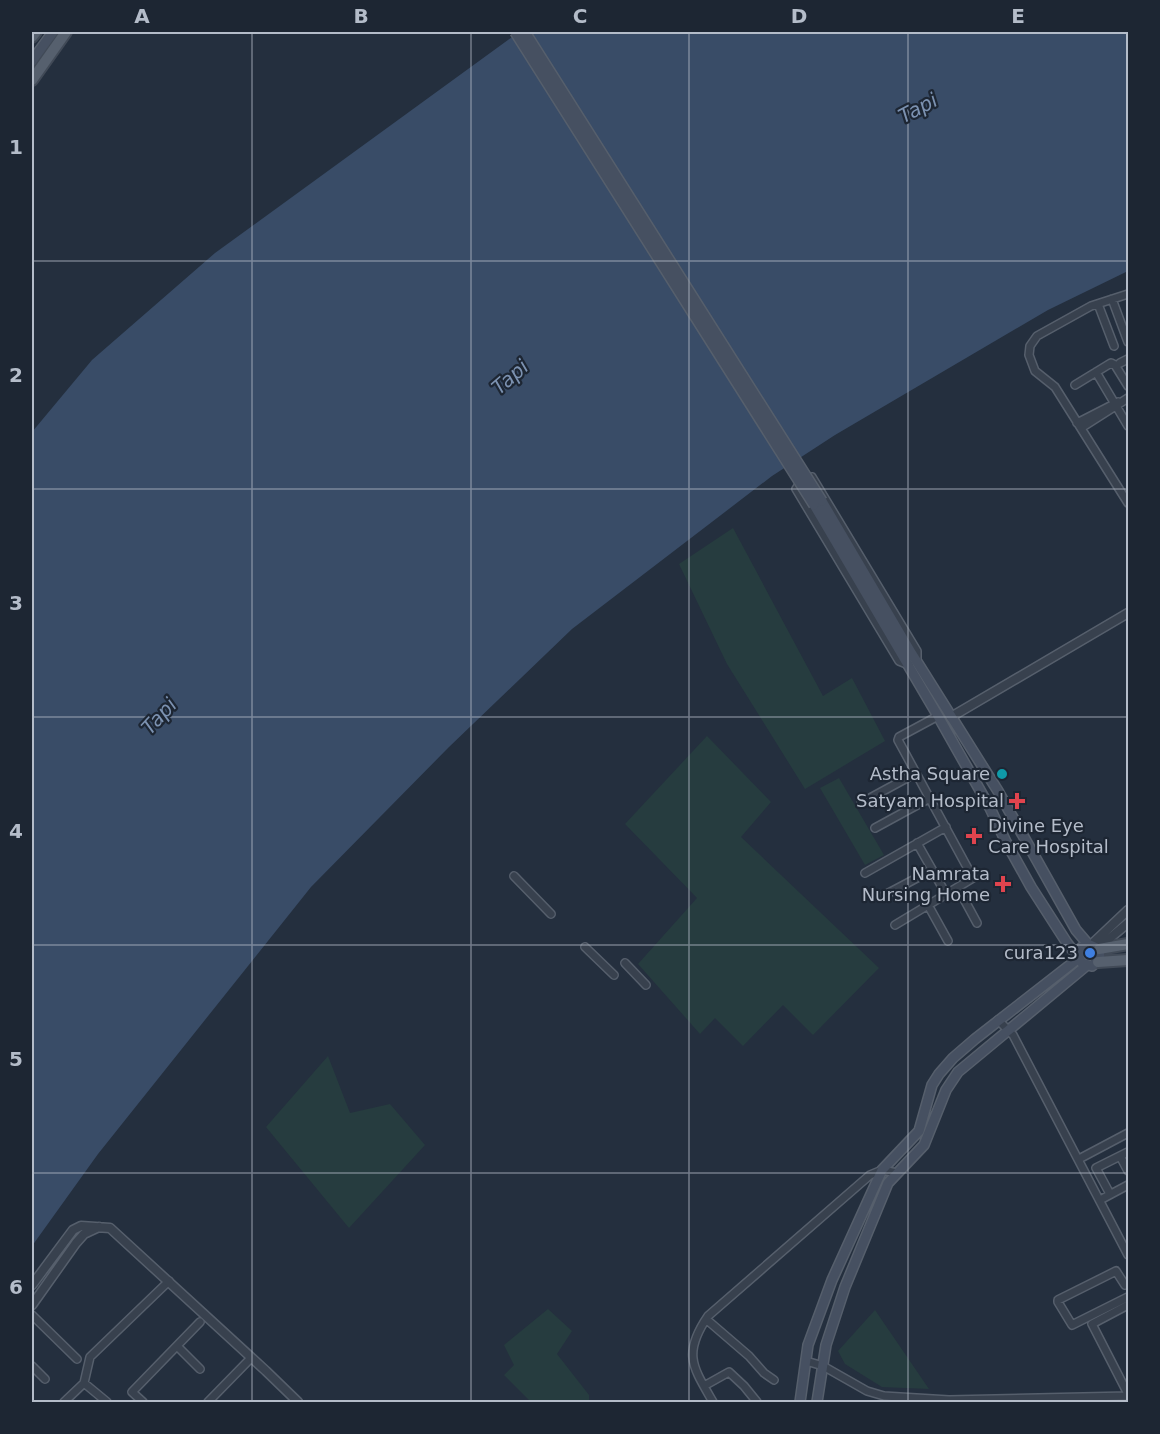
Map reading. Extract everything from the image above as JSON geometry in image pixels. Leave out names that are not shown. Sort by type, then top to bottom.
[{"type":"main road","points":[[32,37],[36,32]]},
{"type":"main road","points":[[32,53],[47,32]]},
{"type":"main road","points":[[32,62],[53,32]]},
{"type":"main road","points":[[32,80],[66,32]]},
{"type":"main road","points":[[515,32],[818,503]]},
{"type":"main road","points":[[525,32],[818,503],[913,663],[998,791],[1076,930],[1101,955],[1098,962]]},
{"type":"main road","points":[[913,663],[939,719],[1032,888],[1066,943],[1086,966]]},
{"type":"main road","points":[[939,719],[951,717]]},
{"type":"main road","points":[[800,1402],[808,1345],[832,1280],[882,1170],[919,1131],[932,1086],[939,1074],[953,1058],[998,1020],[1078,958],[1079,950],[1094,946],[1128,944]]},
{"type":"main road","points":[[817,1402],[826,1345],[845,1287],[888,1183],[924,1145],[946,1090],[958,1072],[1086,966],[1092,966],[1098,962],[1128,960]]},
{"type":"street","points":[[1128,294],[1098,304],[1037,336],[1030,346],[1031,363],[1035,371],[1055,387],[1128,503]]},
{"type":"street","points":[[1112,299],[1128,342]]},
{"type":"street","points":[[1098,304],[1114,346]]},
{"type":"street","points":[[1120,363],[1128,359]]},
{"type":"street","points":[[1075,385],[1109,363],[1113,363],[1128,386]]},
{"type":"street","points":[[1096,372],[1128,426]]},
{"type":"street","points":[[1079,425],[1128,398]]},
{"type":"street","points":[[812,477],[917,651],[913,663],[899,661],[796,489],[812,477]]},
{"type":"street","points":[[951,717],[1128,613]]},
{"type":"street","points":[[896,925],[973,880],[973,875],[898,739],[939,719]]},
{"type":"street","points":[[861,803],[916,773]]},
{"type":"street","points":[[875,828],[930,798]]},
{"type":"street","points":[[866,873],[946,827]]},
{"type":"street","points":[[917,843],[946,894]]},
{"type":"street","points":[[881,897],[932,870]]},
{"type":"street","points":[[514,876],[551,914]]},
{"type":"street","points":[[958,888],[977,923]]},
{"type":"street","points":[[928,905],[948,941]]},
{"type":"street","points":[[1094,946],[1128,909]]},
{"type":"street","points":[[1094,946],[1128,923]]},
{"type":"street","points":[[585,947],[614,975]]},
{"type":"street","points":[[625,963],[646,985]]},
{"type":"street","points":[[998,1020],[1010,1030],[1128,1255]]},
{"type":"street","points":[[1079,1159],[1128,1133]]},
{"type":"street","points":[[1110,1194],[1096,1168],[1128,1152]]},
{"type":"street","points":[[1120,1156],[1128,1171]]},
{"type":"street","points":[[713,1402],[693,1365],[692,1354],[693,1346],[706,1318],[870,1175],[882,1170],[897,1173]]},
{"type":"street","points":[[1100,1200],[1128,1185]]},
{"type":"street","points":[[32,1285],[73,1230],[81,1226],[110,1228],[298,1402]]},
{"type":"street","points":[[32,1305],[76,1243],[84,1234],[99,1226]]},
{"type":"street","points":[[1127,1287],[1116,1271],[1058,1299],[1058,1302],[1072,1325],[1128,1297]]},
{"type":"street","points":[[64,1402],[84,1383],[90,1357],[169,1281]]},
{"type":"street","points":[[806,1361],[823,1366],[867,1391],[884,1396],[949,1400],[1128,1395],[1126,1384],[1092,1324],[1128,1305]]},
{"type":"street","points":[[32,1315],[77,1359]]},
{"type":"street","points":[[706,1318],[774,1380]]},
{"type":"street","points":[[143,1402],[132,1392],[200,1322]]},
{"type":"street","points":[[177,1346],[200,1369]]},
{"type":"street","points":[[201,1402],[204,1400],[208,1402],[251,1358]]},
{"type":"street","points":[[32,1366],[45,1379]]},
{"type":"street","points":[[704,1386],[729,1372],[757,1402]]},
{"type":"street","points":[[84,1383],[106,1402]]},
{"type":"green space","points":[[733,528],[823,696],[852,678],[885,741],[805,789],[727,664],[679,564]]},
{"type":"green space","points":[[707,736],[771,802],[741,837],[879,968],[813,1035],[783,1005],[743,1046],[715,1018],[700,1034],[638,964],[697,898],[625,824]]},
{"type":"green space","points":[[839,778],[884,855],[865,865],[820,788]]},
{"type":"green space","points":[[328,1056],[350,1113],[390,1104],[425,1145],[349,1228],[266,1127]]},
{"type":"green space","points":[[548,1309],[572,1331],[557,1354],[589,1395],[589,1402],[531,1402],[504,1375],[514,1365],[504,1345]]},
{"type":"green space","points":[[875,1310],[929,1389],[882,1387],[845,1364],[838,1351]]},
{"type":"water","name":"Tapi","points":[[519,32],[1128,32],[1128,271],[1048,310],[835,435],[772,476],[572,629],[449,747],[311,887],[98,1154],[32,1246],[32,432],[92,360],[215,253]]},
{"type":"place","name":"Astha Square","points":[[1002,774]]},
{"type":"place","name":"Satyam Hospital","points":[[1017,801]]},
{"type":"place","name":"Divine Eye Care Hospital","points":[[974,836]]},
{"type":"place","name":"Namrata Nursing Home","points":[[1003,884]]},
{"type":"place","name":"cura123","points":[[1090,953]]}]
